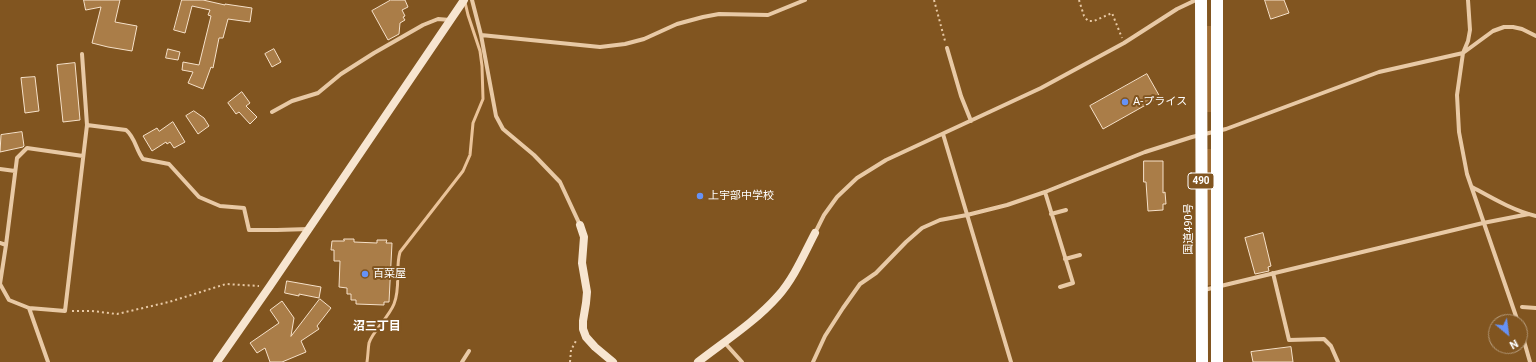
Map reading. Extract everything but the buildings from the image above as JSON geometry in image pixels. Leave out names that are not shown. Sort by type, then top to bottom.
[{"type":"highway","name":"国道490号","points":[[1201,0],[1202,362]]},
{"type":"highway","name":"490","points":[[1216,0],[1217,362]]},
{"type":"street","points":[[472,0],[481,35],[496,116],[503,128],[534,155],[560,182],[584,237],[582,263],[587,292],[582,321],[583,329],[586,337],[595,347],[613,362]]},
{"type":"street","points":[[481,35],[600,47],[624,44],[644,39],[677,24],[703,17],[719,14],[768,15],[805,0]]},
{"type":"street","points":[[698,362],[757,316],[778,296],[798,267],[824,215],[837,197],[857,178],[886,160],[1041,88],[1124,42],[1177,9],[1196,0]]},
{"type":"street","points":[[1468,0],[1470,30],[1468,41],[1463,53],[1457,95],[1460,132],[1467,174],[1515,314]]},
{"type":"street","points":[[217,362],[309,229],[450,20],[460,2]]},
{"type":"street","points":[[272,112],[292,101],[318,93],[348,70],[374,53],[423,26],[438,19],[450,20]]},
{"type":"street","points":[[814,362],[825,336],[860,284],[876,273],[922,228],[940,220],[967,216],[1007,205],[1045,192],[1145,152],[1216,132],[1379,72],[1463,53],[1493,31],[1504,27],[1522,29],[1536,36]]},
{"type":"street","points":[[947,48],[961,96],[971,120]]},
{"type":"street","points":[[82,54],[87,125],[65,311],[30,308],[9,300],[0,284],[16,171],[16,158],[28,148],[83,156]]},
{"type":"street","points":[[87,125],[126,130],[131,134],[138,153],[143,159],[169,164],[199,197],[220,206],[244,208],[249,230],[309,229]]},
{"type":"street","points":[[943,134],[1011,362]]},
{"type":"street","points":[[0,169],[16,171]]},
{"type":"street","points":[[1472,187],[1536,216]]},
{"type":"street","points":[[1045,192],[1073,283],[1060,287]]},
{"type":"street","points":[[1051,214],[1066,210]]},
{"type":"street","points":[[1202,291],[1483,223],[1529,214]]},
{"type":"street","points":[[0,243],[6,244]]},
{"type":"street","points":[[1065,260],[1080,255]]},
{"type":"street","points":[[1273,273],[1289,340],[1324,339],[1331,346],[1338,362]]},
{"type":"street","points":[[1522,307],[1536,308]]},
{"type":"street","points":[[30,308],[48,362]]},
{"type":"street","points":[[724,342],[742,362]]},
{"type":"street","points":[[462,362],[469,351]]},
{"type":"path","points":[[934,0],[947,48]]},
{"type":"path","points":[[1079,0],[1084,16],[1088,21],[1094,21],[1112,13],[1124,42]]},
{"type":"path","points":[[65,311],[92,311],[117,314],[169,302],[226,284],[270,286]]},
{"type":"path","points":[[570,362],[571,350],[583,329]]},
{"type":"shaded area","points":[[1207,26],[1211,26],[1211,112],[1207,112]]},
{"type":"shaded area","points":[[1206,149],[1211,149],[1212,285],[1207,285]]},
{"type":"waterway","points":[[367,362],[369,343],[373,334],[392,309],[396,298],[400,252],[463,171],[470,155],[473,123],[483,99],[482,66],[480,51],[465,2]]},
{"type":"place","name":"A-プライス","points":[[1125,102]]},
{"type":"place","name":"上宇部中学校","points":[[700,196]]},
{"type":"place","name":"百菜屋","points":[[365,274]]},
{"type":"district","name":"沼三丁目","points":[[377,327]]}]
